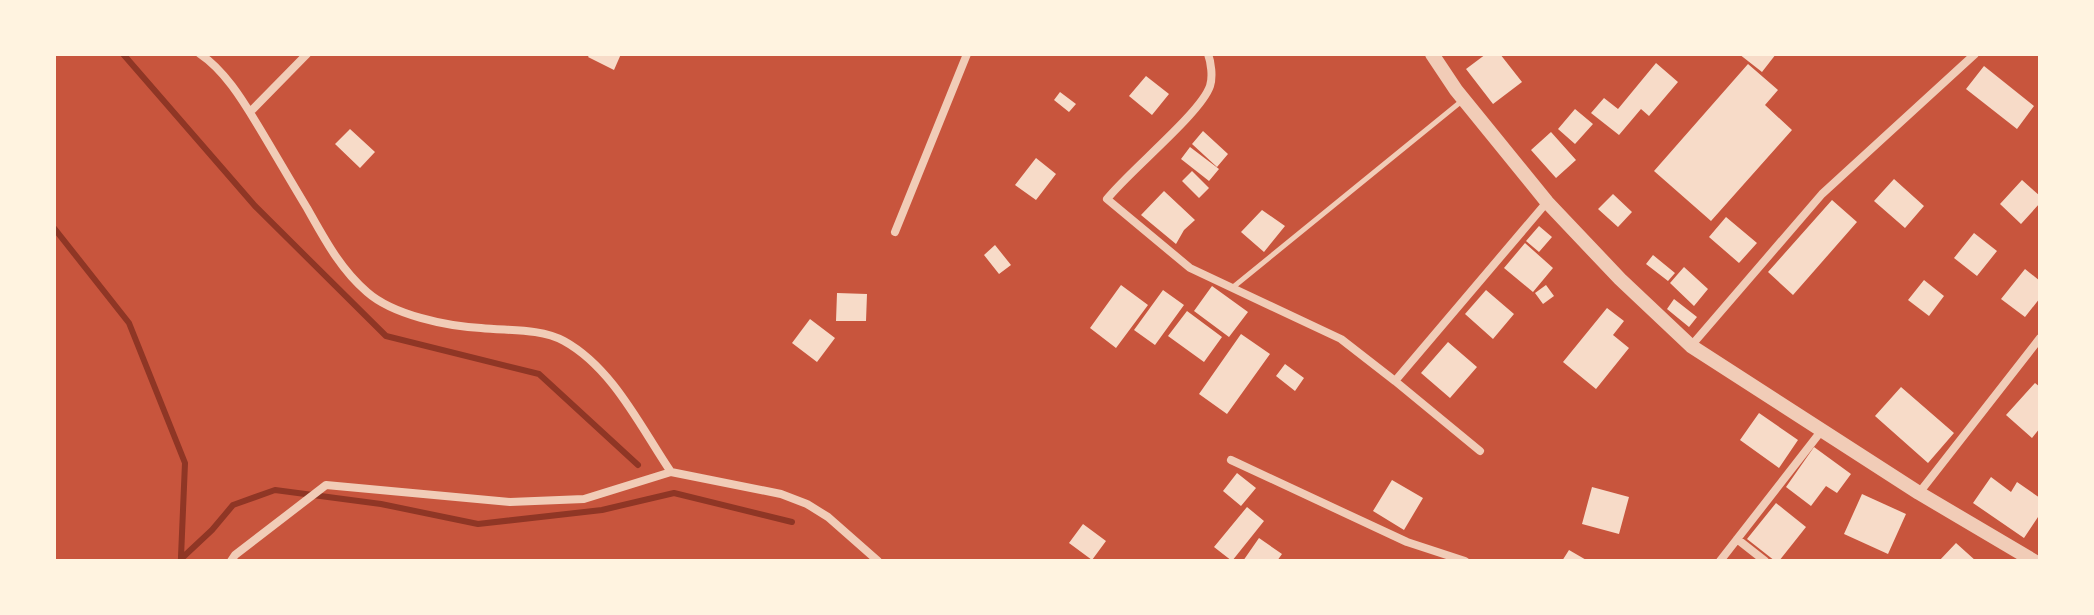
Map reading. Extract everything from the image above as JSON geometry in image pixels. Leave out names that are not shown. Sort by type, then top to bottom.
[{"type":"street","points":[[200,54],[210,61],[250,112],[340,263],[370,295],[391,307],[420,317],[479,328],[520,329],[562,340],[586,356],[611,382],[671,472]]},
{"type":"street","points":[[250,112],[307,54]]},
{"type":"street","points":[[895,232],[967,54]]},
{"type":"street","points":[[1208,54],[1211,62],[1210,85],[1194,109],[1107,199],[1190,268],[1341,339],[1480,451]]},
{"type":"street","points":[[1432,54],[1547,202],[1620,279],[1691,346],[1919,493],[2034,561]]},
{"type":"street","points":[[1691,346],[1822,194],[1975,54]]},
{"type":"street","points":[[1395,381],[1547,202]]},
{"type":"street","points":[[1919,493],[2040,338]]},
{"type":"street","points":[[1720,561],[1822,430]]},
{"type":"street","points":[[1231,460],[1407,542],[1465,561]]},
{"type":"street","points":[[231,561],[326,485],[453,498],[525,501],[584,499],[671,472],[781,494],[807,504],[828,517],[878,561]]},
{"type":"street","points":[[1737,539],[1765,561]]},
{"type":"lane","points":[[1232,288],[1464,99]]},
{"type":"building","points":[[590,54],[621,54],[614,70],[588,57]]},
{"type":"building","points":[[1486,54],[1500,54],[1522,82],[1493,104],[1466,69]]},
{"type":"building","points":[[1739,54],[1776,54],[1762,72]]},
{"type":"building","points":[[1656,63],[1678,82],[1649,116],[1641,109],[1619,135],[1591,113],[1604,98],[1618,109]]},
{"type":"building","points":[[1748,64],[1778,90],[1765,105],[1792,130],[1711,221],[1654,171]]},
{"type":"building","points":[[1984,66],[2034,106],[2017,129],[1966,89]]},
{"type":"building","points":[[1146,76],[1169,94],[1152,115],[1129,96]]},
{"type":"building","points":[[1060,92],[1076,104],[1069,112],[1054,100]]},
{"type":"building","points":[[1575,109],[1593,124],[1575,144],[1558,129]]},
{"type":"building","points":[[350,129],[375,152],[360,168],[335,144]]},
{"type":"building","points":[[1203,131],[1228,154],[1217,167],[1192,144]]},
{"type":"building","points":[[1551,132],[1576,160],[1556,178],[1531,150]]},
{"type":"building","points":[[1190,147],[1219,169],[1209,181],[1181,159]]},
{"type":"building","points":[[1036,158],[1056,174],[1036,200],[1015,185]]},
{"type":"building","points":[[1192,171],[1209,188],[1199,198],[1182,181]]},
{"type":"building","points":[[1894,179],[1924,206],[1905,228],[1874,201]]},
{"type":"building","points":[[2022,180],[2040,196],[2040,203],[2021,224],[2000,204]]},
{"type":"building","points":[[1164,191],[1195,220],[1184,230],[1176,244],[1141,215]]},
{"type":"building","points":[[1613,194],[1632,212],[1618,227],[1598,209]]},
{"type":"building","points":[[1832,200],[1857,222],[1793,295],[1768,272]]},
{"type":"building","points":[[1262,210],[1285,226],[1264,252],[1241,232]]},
{"type":"building","points":[[1726,217],[1757,243],[1739,263],[1709,237]]},
{"type":"building","points":[[1539,226],[1552,237],[1539,252],[1526,241]]},
{"type":"building","points":[[1974,233],[1997,251],[1977,276],[1954,258]]},
{"type":"building","points":[[1525,243],[1553,268],[1533,292],[1504,268]]},
{"type":"building","points":[[995,245],[1011,265],[999,274],[984,255]]},
{"type":"building","points":[[1653,255],[1675,273],[1668,281],[1646,264]]},
{"type":"building","points":[[1684,267],[1708,289],[1694,306],[1670,283]]},
{"type":"building","points":[[2025,269],[2040,281],[2040,298],[2025,317],[2001,299]]},
{"type":"building","points":[[1924,280],[1944,296],[1929,316],[1908,300]]},
{"type":"building","points":[[1121,285],[1148,305],[1116,348],[1090,328]]},
{"type":"building","points":[[1546,285],[1554,296],[1543,304],[1535,293]]},
{"type":"building","points":[[1212,286],[1248,312],[1229,337],[1194,311]]},
{"type":"building","points":[[1163,290],[1184,305],[1155,345],[1134,330]]},
{"type":"building","points":[[1486,290],[1514,314],[1493,339],[1465,314]]},
{"type":"building","points":[[837,293],[867,294],[866,321],[836,321]]},
{"type":"building","points":[[1674,299],[1697,317],[1689,327],[1667,309]]},
{"type":"building","points":[[1607,308],[1624,321],[1613,335],[1629,348],[1596,389],[1563,362]]},
{"type":"building","points":[[1187,311],[1222,337],[1204,362],[1168,336]]},
{"type":"building","points":[[810,319],[835,338],[817,362],[792,343]]},
{"type":"building","points":[[1241,334],[1270,354],[1227,414],[1199,394]]},
{"type":"building","points":[[1448,342],[1477,367],[1450,398],[1421,373]]},
{"type":"building","points":[[1285,364],[1304,378],[1295,391],[1276,376]]},
{"type":"building","points":[[2035,383],[2040,387],[2040,428],[2032,438],[2006,415]]},
{"type":"building","points":[[1901,387],[1954,433],[1928,463],[1875,416]]},
{"type":"building","points":[[1759,413],[1798,440],[1779,468],[1740,440]]},
{"type":"building","points":[[1814,447],[1851,474],[1837,493],[1826,486],[1811,506],[1786,487]]},
{"type":"building","points":[[1237,473],[1256,488],[1241,506],[1223,491]]},
{"type":"building","points":[[1991,477],[2011,492],[2017,482],[2040,498],[2040,514],[2024,538],[1973,503]]},
{"type":"building","points":[[1392,480],[1423,498],[1404,530],[1373,511]]},
{"type":"building","points":[[1592,487],[1629,497],[1619,534],[1582,524]]},
{"type":"building","points":[[1862,494],[1906,514],[1888,554],[1844,534]]},
{"type":"building","points":[[1776,503],[1806,527],[1779,561],[1747,539]]},
{"type":"building","points":[[1247,507],[1264,521],[1232,561],[1214,547]]},
{"type":"building","points":[[1083,524],[1106,541],[1092,560],[1069,543]]},
{"type":"building","points":[[1259,538],[1282,554],[1277,561],[1243,561]]},
{"type":"building","points":[[1956,543],[1976,561],[1939,561]]},
{"type":"building","points":[[1569,550],[1588,561],[1562,561]]},
{"type":"waterway","points":[[123,54],[255,206],[386,336],[539,374],[638,465]]},
{"type":"waterway","points":[[54,228],[129,323],[185,463],[181,557]]},
{"type":"waterway","points":[[181,559],[233,505],[275,490],[381,504],[478,524],[602,510],[674,493],[792,522]]}]
